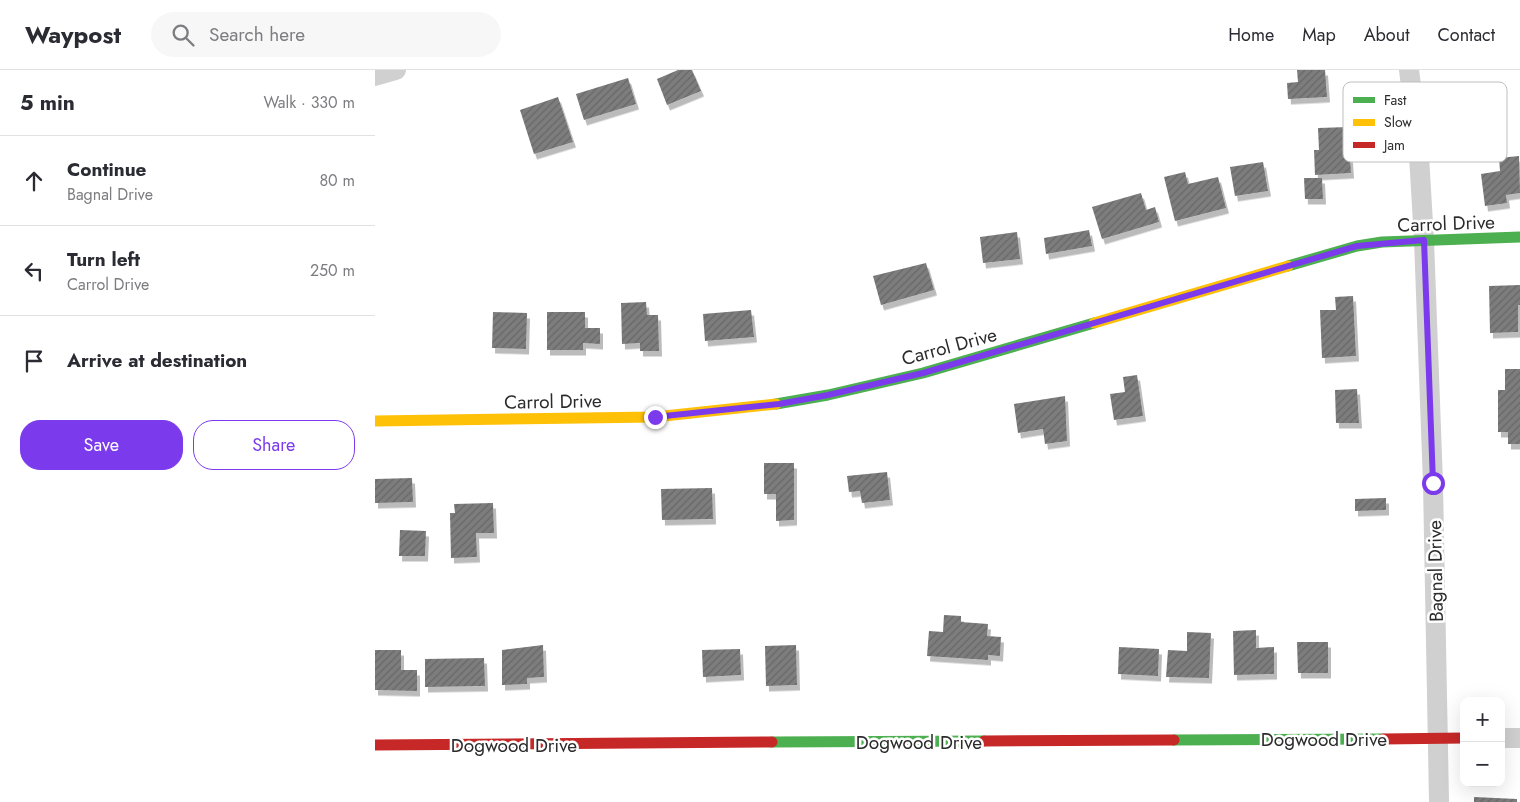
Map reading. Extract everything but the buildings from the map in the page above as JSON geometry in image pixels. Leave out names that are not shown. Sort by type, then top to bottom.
[{"type":"street","points":[[375,76],[396,70]]},
{"type":"street","name":"Bagnal Drive","points":[[1419,162],[1433,483],[1439,802]]},
{"type":"street","name":"Carrol Drive","points":[[375,421],[655,417],[779,404],[828,395],[923,373],[1357,246],[1424,240],[1520,237]]},
{"type":"street","name":"Dogwood Drive","points":[[375,745],[1460,738]]},
{"type":"street","points":[[1505,738],[1520,738]]},
{"type":"traffic: fast","points":[[1288,266],[1357,246],[1382,242],[1520,237]]},
{"type":"traffic: fast","points":[[776,404],[828,395],[923,373],[1094,323]]},
{"type":"traffic: fast","points":[[1174,740],[1383,739]]},
{"type":"traffic: fast","points":[[772,742],[984,741]]},
{"type":"traffic: slow","points":[[1094,323],[1288,266]]},
{"type":"traffic: slow","points":[[375,421],[655,417],[776,404]]},
{"type":"traffic: jam","points":[[1383,739],[1460,738]]},
{"type":"traffic: jam","points":[[984,741],[1174,740]]},
{"type":"traffic: jam","points":[[375,745],[772,742]]},
{"type":"route","points":[[655,417],[779,404],[828,395],[923,373],[1357,246],[1382,242],[1424,240],[1433,483]]}]
